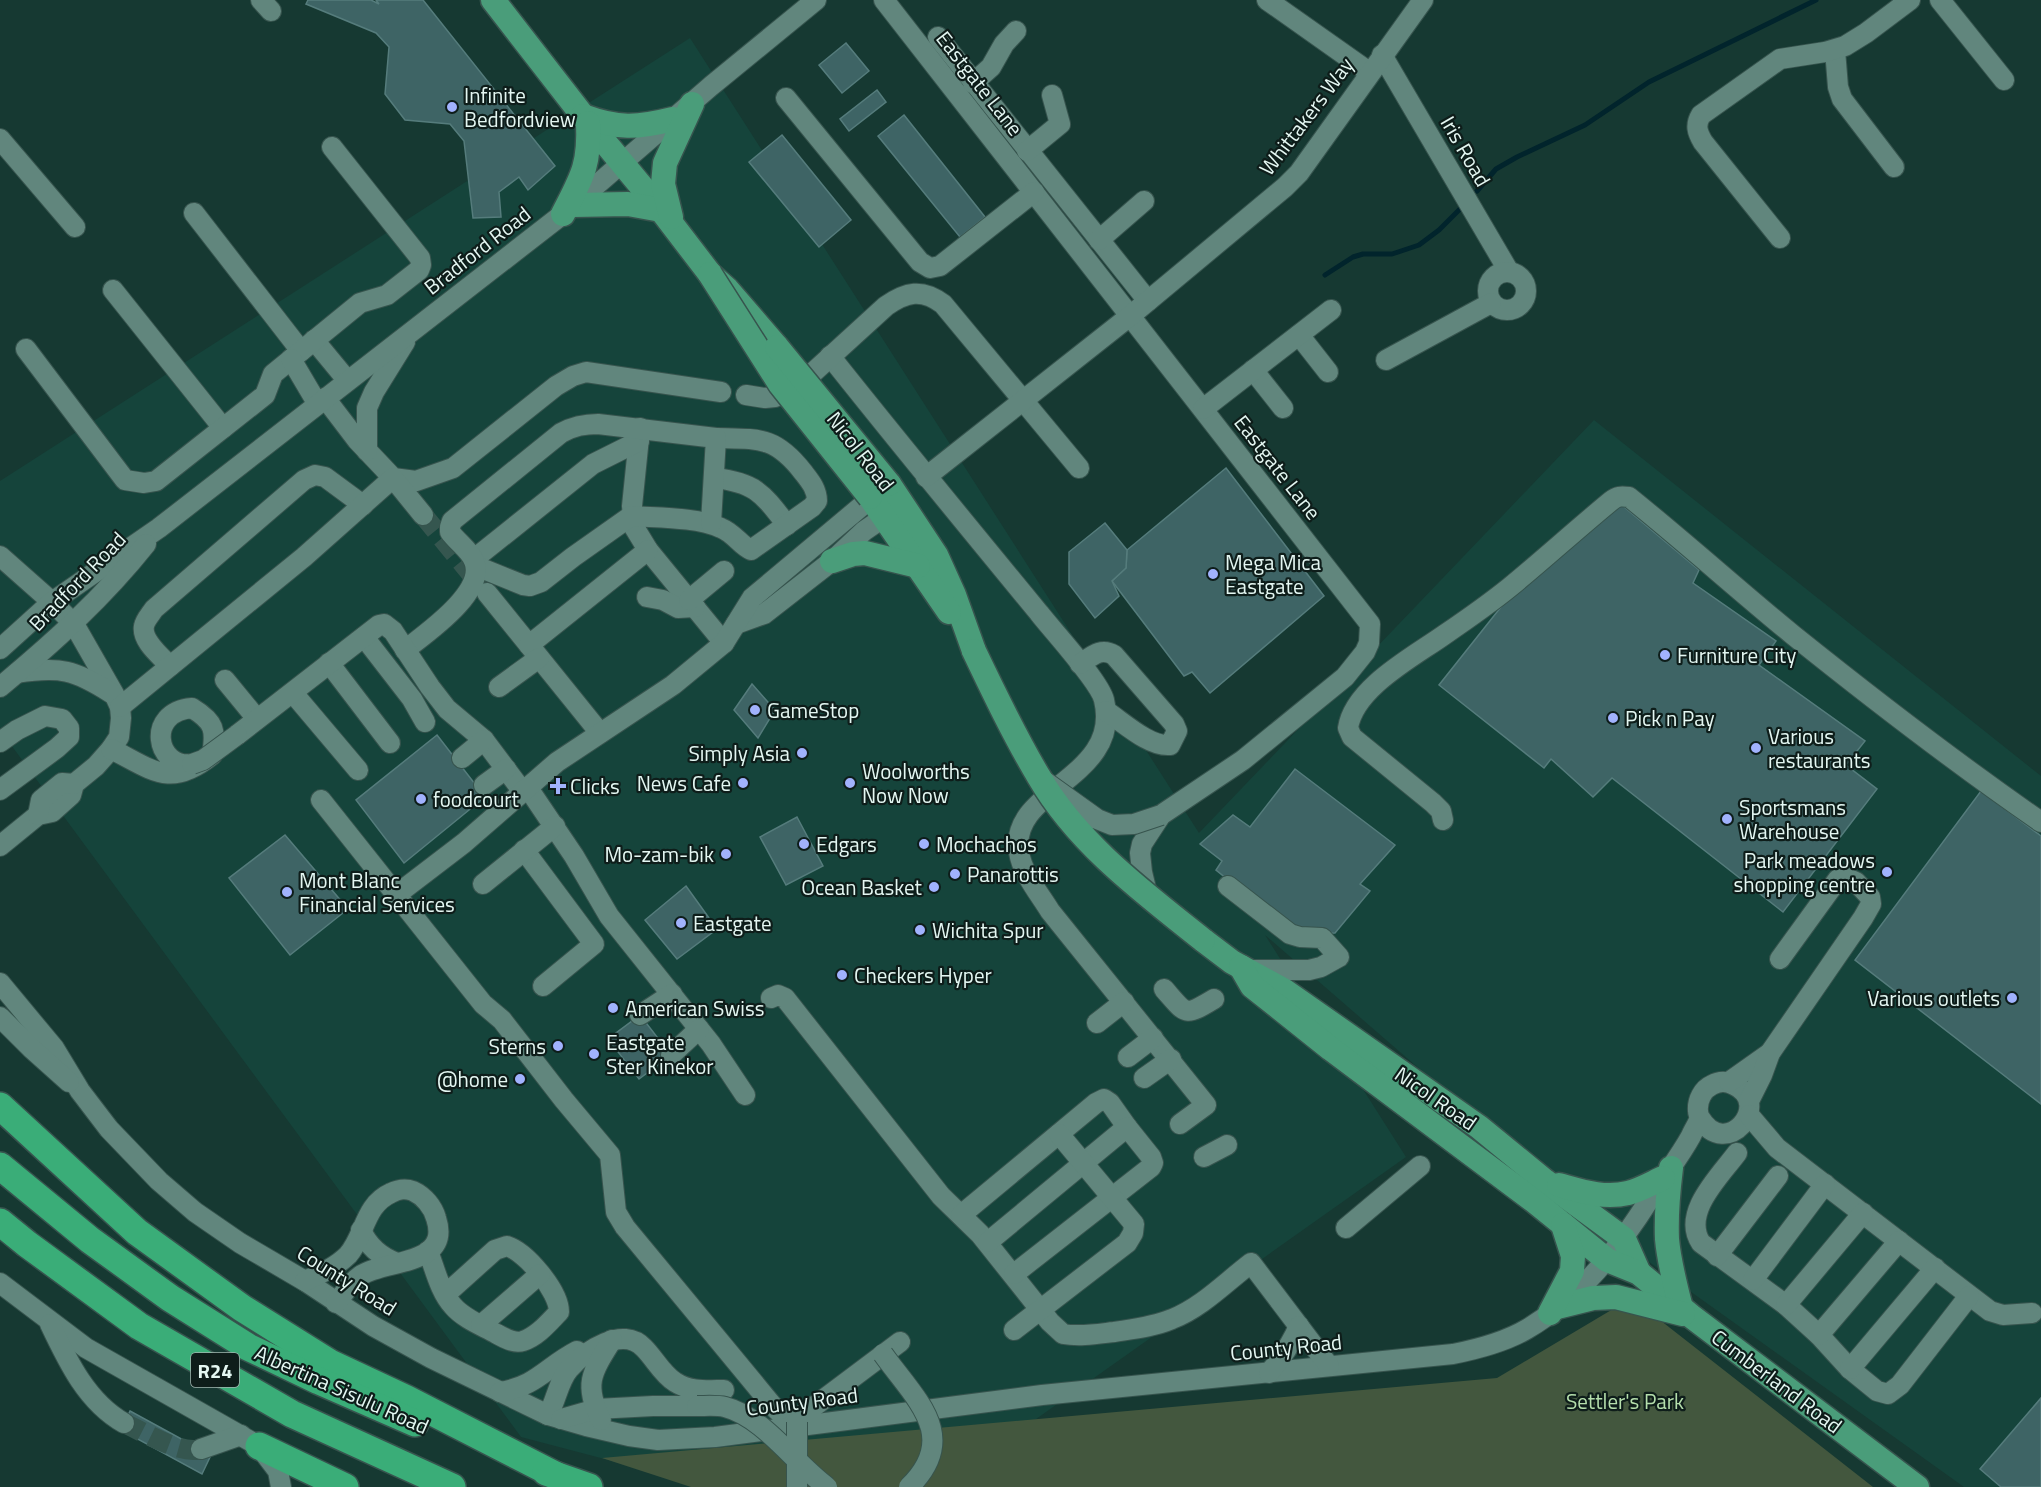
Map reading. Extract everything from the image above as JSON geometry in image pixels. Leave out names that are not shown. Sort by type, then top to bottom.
[{"type":"highway","points":[[0,1106],[137,1232],[242,1308],[330,1363],[407,1399],[561,1478]]},
{"type":"highway","name":"Albertina Sisulu Road","points":[[0,1166],[99,1246],[170,1298],[248,1347],[319,1381],[442,1434],[589,1487]]},
{"type":"highway","name":"Albertina Sisulu Road","points":[[0,1222],[139,1326],[292,1414],[452,1487]]},
{"type":"highway","points":[[250,1441],[337,1486]]},
{"type":"main road","name":"Nicol Road","points":[[493,0],[710,274],[727,289],[777,347],[886,501],[936,555],[954,595],[974,651]]},
{"type":"main road","points":[[673,119],[648,125],[627,126],[586,120],[589,146],[584,173],[568,210],[628,204],[667,218],[663,184],[664,163],[692,104]]},
{"type":"main road","name":"Nicol Road","points":[[886,501],[918,566],[974,651],[1039,778],[1065,814],[1128,880],[1203,940],[1245,969],[1285,991],[1381,1060],[1437,1096],[1545,1181],[1624,1239]]},
{"type":"main road","points":[[832,561],[853,554],[865,553],[918,566]]},
{"type":"main road","name":"Nicol Road","points":[[1245,969],[1247,979],[1259,991],[1331,1049],[1461,1145],[1606,1260]]},
{"type":"main road","points":[[1545,1181],[1598,1195],[1628,1193],[1671,1168]]},
{"type":"main road","points":[[1554,1310],[1593,1298],[1616,1297],[1686,1312],[1667,1240],[1671,1168]]},
{"type":"main road","points":[[1554,1310],[1572,1271],[1573,1256],[1563,1225]]},
{"type":"main road","name":"Cumberland Road","points":[[1624,1239],[1640,1273]]},
{"type":"main road","name":"Cumberland Road","points":[[1606,1260],[1640,1273],[1686,1312],[1917,1487]]},
{"type":"street","name":"Bradford Road","points":[[0,649],[52,602],[159,528],[568,210],[816,0]]},
{"type":"street","name":"Eastgate Lane","points":[[884,0],[1370,624],[1369,643],[1365,652],[1356,665],[1338,682],[1243,760],[1161,815],[1134,824],[1112,825],[1096,819],[1039,778]]},
{"type":"street","points":[[1266,0],[1369,72]]},
{"type":"street","name":"Whittakers Way","points":[[926,477],[1130,316],[1293,180],[1423,0]]},
{"type":"street","points":[[1780,238],[1703,142],[1696,127],[1697,121],[1701,115],[1780,59],[1835,50],[1855,40],[1910,0]]},
{"type":"street","points":[[1940,0],[2004,80]]},
{"type":"street","points":[[973,83],[991,67],[1004,44],[1016,31]]},
{"type":"street","points":[[938,37],[1148,301]]},
{"type":"street","points":[[1835,50],[1838,87],[1842,99],[1894,167]]},
{"type":"street","name":"Iris Road","points":[[1382,56],[1508,270]]},
{"type":"street","points":[[1027,151],[1060,124],[1052,95]]},
{"type":"street","points":[[786,98],[920,262],[930,268],[940,266],[1034,192]]},
{"type":"street","points":[[0,139],[75,227]]},
{"type":"street","points":[[26,350],[125,480],[144,483],[156,481],[265,395],[273,374],[360,303],[387,295],[419,270],[420,258],[332,147]]},
{"type":"street","points":[[1099,240],[1144,201]]},
{"type":"street","points":[[194,213],[302,350],[321,401],[393,478],[423,515]]},
{"type":"street","points":[[1508,270],[1518,275],[1526,284],[1526,297],[1519,307],[1503,311],[1491,303],[1487,291],[1490,281],[1496,274],[1508,270]]},
{"type":"street","points":[[113,290],[223,428]]},
{"type":"street","points":[[746,395],[765,398],[786,394],[802,384],[830,356],[899,296],[926,294],[943,304],[1079,468]]},
{"type":"street","points":[[1386,360],[1491,303]]},
{"type":"street","points":[[1203,409],[1331,310]]},
{"type":"street","points":[[367,451],[367,408],[374,392],[413,329]]},
{"type":"street","points":[[1299,335],[1328,372]]},
{"type":"street","points":[[302,350],[347,380]]},
{"type":"street","points":[[830,356],[1080,664],[1103,697],[1106,729],[1096,751],[1028,814],[1020,830],[1018,851],[1029,879],[1050,911],[1206,1105],[1180,1124]]},
{"type":"street","points":[[1253,370],[1283,408]]},
{"type":"street","points":[[117,700],[170,666],[304,557],[393,478],[416,481],[453,468],[556,386],[573,376],[586,372],[721,392]]},
{"type":"street","points":[[585,424],[598,424],[639,434],[763,440],[780,447],[790,456],[814,486],[817,501],[751,550],[747,549],[734,535],[711,523],[632,516],[573,556],[541,582],[523,585],[475,563],[454,537],[450,527],[454,518],[571,428],[585,424]]},
{"type":"street","points":[[639,434],[632,516],[634,527],[648,550],[724,642]]},
{"type":"street","points":[[405,650],[458,607],[472,583],[475,563],[593,464],[639,434]]},
{"type":"street","points":[[711,523],[716,438]]},
{"type":"street","points":[[170,666],[154,650],[143,633],[144,624],[154,609],[304,480],[315,475],[325,477],[363,505]]},
{"type":"street","points":[[715,478],[735,481],[755,489],[786,525]]},
{"type":"street","points":[[1443,820],[1441,811],[1433,803],[1352,737],[1348,728],[1352,716],[1364,697],[1378,683],[1511,586],[1616,497],[1623,496],[1629,498],[1688,544],[1792,634],[1885,708],[2041,822]]},
{"type":"street","points":[[736,624],[764,614],[832,561],[886,501]]},
{"type":"street","points":[[396,896],[464,843],[557,762],[673,685],[724,642],[752,598],[886,501]]},
{"type":"street","name":"Bradford Road","points":[[0,687],[74,624],[121,575],[159,528]]},
{"type":"street","points":[[499,687],[544,659],[648,550]]},
{"type":"street","points":[[0,556],[74,624],[117,700],[121,718],[119,737],[96,766],[74,784],[62,783],[41,800],[38,815],[1,844]]},
{"type":"street","points":[[647,597],[657,598],[678,608],[692,604],[724,571]]},
{"type":"street","points":[[487,593],[584,705],[600,734]]},
{"type":"street","points":[[111,749],[164,775],[178,775],[196,768],[212,755],[215,734],[208,719],[192,708],[181,709],[171,714],[163,723],[160,734],[163,748],[168,756],[176,763],[184,765],[202,760],[237,735],[293,693],[379,625],[384,624],[393,631],[447,709],[484,740],[555,826],[609,916],[699,1029],[738,1081],[745,1095]]},
{"type":"street","points":[[364,637],[412,699],[425,722]]},
{"type":"street","points":[[1080,664],[1099,652],[1107,651],[1114,655],[1174,724],[1177,732],[1170,745],[1161,746],[1151,742],[1106,711]]},
{"type":"street","points":[[329,663],[390,743]]},
{"type":"street","points":[[17,673],[58,669],[89,679],[117,700]]},
{"type":"street","points":[[225,680],[257,719]]},
{"type":"street","points":[[412,699],[430,687]]},
{"type":"street","points":[[293,693],[358,770]]},
{"type":"street","points":[[0,742],[17,730],[45,716],[62,719],[69,728],[69,737],[57,748],[0,790]]},
{"type":"street","points":[[462,758],[484,740]]},
{"type":"street","points":[[484,785],[506,769]]},
{"type":"street","points":[[321,800],[483,1005],[506,1025],[570,1108],[610,1155],[616,1212],[625,1227],[772,1405],[781,1414],[796,1421]]},
{"type":"street","points":[[1148,897],[1140,853],[1142,844],[1161,815]]},
{"type":"street","points":[[483,884],[555,826]]},
{"type":"street","points":[[524,850],[594,944]]},
{"type":"street","points":[[1671,1168],[1727,1132],[1744,1125],[1770,1053],[1871,904],[1870,897],[1856,882],[1845,877],[1838,879],[1780,959]]},
{"type":"street","points":[[1228,886],[1290,934],[1323,938],[1339,957],[1321,967],[1309,970],[1245,969]]},
{"type":"street","points":[[543,986],[618,927]]},
{"type":"street","name":"County Road","points":[[0,983],[54,1048],[80,1091],[109,1130],[159,1181],[195,1212],[240,1243],[305,1281],[373,1326],[500,1392],[554,1417],[607,1432],[658,1440],[715,1437],[1042,1395],[1468,1351],[1526,1330],[1584,1284],[1624,1239],[1671,1168],[1700,1118]]},
{"type":"street","points":[[1164,989],[1182,1010],[1188,1012],[1214,999]]},
{"type":"street","points":[[640,1015],[672,994]]},
{"type":"street","points":[[771,998],[778,995],[785,998],[941,1196],[988,1242],[1063,1334],[1088,1335],[1144,1327],[1174,1318],[1194,1307],[1251,1263],[1329,1366]]},
{"type":"street","points":[[1097,1023],[1124,1002]]},
{"type":"street","name":"County Road","points":[[0,1017],[80,1091]]},
{"type":"street","points":[[670,1055],[699,1029]]},
{"type":"street","points":[[1128,1057],[1154,1038]]},
{"type":"street","points":[[1729,1083],[1770,1053]]},
{"type":"street","points":[[1144,1078],[1171,1059]]},
{"type":"street","points":[[1777,1148],[1704,1125],[1700,1118],[1698,1104],[1705,1089],[1720,1082],[1729,1083],[1743,1091],[1749,1108],[1777,1148],[1990,1311],[2003,1315],[2032,1313]]},
{"type":"street","points":[[961,1215],[1096,1103],[1104,1100],[1110,1103],[1151,1156],[1153,1163],[1151,1167],[1014,1274]]},
{"type":"street","points":[[988,1242],[1127,1127]]},
{"type":"street","points":[[1014,1330],[1127,1243],[1133,1233],[1134,1224],[1059,1134]]},
{"type":"street","points":[[1204,1157],[1227,1145]]},
{"type":"street","points":[[1737,1153],[1709,1190],[1699,1208],[1694,1225],[1696,1236],[1717,1256],[1786,1305],[1819,1335],[1850,1369],[1877,1391],[1888,1394],[1900,1385],[1969,1296]]},
{"type":"street","points":[[1346,1228],[1420,1166]]},
{"type":"street","points":[[1717,1256],[1778,1176]]},
{"type":"street","points":[[1753,1280],[1825,1184]]},
{"type":"street","points":[[305,1281],[326,1271],[348,1254],[376,1203],[387,1194],[400,1189],[410,1190],[420,1195],[435,1216],[438,1225],[437,1239],[428,1251],[418,1257],[359,1276],[336,1303]]},
{"type":"street","points":[[1786,1305],[1863,1213]]},
{"type":"street","points":[[361,1230],[373,1248],[386,1259],[397,1263]]},
{"type":"street","points":[[1819,1335],[1899,1241]]},
{"type":"street","points":[[428,1251],[446,1294],[454,1307],[508,1340],[520,1342],[543,1328],[559,1312],[554,1293],[540,1274],[518,1249],[507,1246],[495,1250],[446,1294]]},
{"type":"street","points":[[1850,1369],[1935,1268]]},
{"type":"street","points":[[481,1325],[540,1274]]},
{"type":"street","points":[[0,1283],[86,1348],[250,1441],[278,1471],[281,1487]]},
{"type":"street","points":[[48,1319],[84,1387],[102,1409],[124,1423]]},
{"type":"street","points":[[1269,1373],[1284,1355],[1299,1326]]},
{"type":"street","points":[[500,1392],[528,1384],[578,1351],[627,1339],[638,1342],[666,1375],[682,1386],[696,1390],[724,1390]]},
{"type":"street","points":[[796,1421],[900,1342]]},
{"type":"street","points":[[605,1344],[591,1380],[592,1398],[607,1432]]},
{"type":"street","points":[[605,1344],[568,1370],[554,1404],[554,1417],[596,1409],[653,1406],[725,1407],[741,1413],[774,1438],[827,1487]]},
{"type":"street","points":[[883,1354],[914,1395],[931,1423],[933,1439],[931,1455],[922,1472],[909,1487]]},
{"type":"street","points":[[796,1421],[797,1487]]},
{"type":"street","points":[[201,1449],[250,1441]]},
{"type":"shaded area","points":[[690,38],[1199,833],[1594,420],[2041,776],[2041,1487],[1964,1487],[1610,1234],[1265,935],[1406,1157],[940,1487],[711,1487],[521,1437],[0,730],[0,481]]},
{"type":"green space","name":"Settler's Park","points":[[1613,1309],[1651,1313],[1873,1487],[691,1487],[602,1458],[1497,1378]]},
{"type":"building","name":"Infinite Bedfordview","points":[[308,0],[371,0],[379,4],[376,0],[423,0],[555,166],[528,190],[519,177],[499,192],[501,217],[473,218],[464,141],[450,124],[405,120],[385,94],[389,47],[376,33],[306,4]]},
{"type":"building","points":[[846,43],[869,71],[842,93],[819,65]]},
{"type":"building","points":[[877,90],[886,102],[849,131],[840,119]]},
{"type":"building","points":[[904,115],[985,217],[960,237],[878,136]]},
{"type":"building","points":[[782,135],[851,220],[819,247],[749,162]]},
{"type":"building","name":"Mega Mica Eastgate","points":[[1226,468],[1324,596],[1210,693],[1192,672],[1184,676],[1112,581],[1126,568],[1127,550]]},
{"type":"building","points":[[1616,500],[1699,570],[1693,583],[1776,641],[1759,665],[1865,741],[1846,765],[1877,789],[1783,912],[1612,778],[1593,797],[1551,759],[1544,768],[1439,685],[1520,583]]},
{"type":"building","points":[[1105,523],[1127,550],[1126,568],[1112,581],[1119,596],[1095,618],[1069,584],[1069,552]]},
{"type":"building","points":[[752,684],[775,710],[758,738],[734,710]]},
{"type":"building","name":"foodcourt","points":[[437,735],[485,797],[404,863],[356,800]]},
{"type":"building","points":[[1295,769],[1395,845],[1360,884],[1370,891],[1335,933],[1295,934],[1216,870],[1222,861],[1200,844],[1233,815],[1250,827]]},
{"type":"building","points":[[1981,791],[2041,836],[2041,1104],[1855,960]]},
{"type":"building","points":[[797,817],[823,866],[786,885],[760,837]]},
{"type":"building","name":"Mont Blanc Financial Services","points":[[285,835],[348,909],[290,955],[229,878]]},
{"type":"building","points":[[686,886],[717,929],[677,959],[645,920]]},
{"type":"building","points":[[640,1015],[671,1055],[639,1079],[608,1039]]},
{"type":"building","points":[[2041,1398],[2041,1487],[2001,1487],[1980,1469]]},
{"type":"building","points":[[130,1411],[211,1455],[202,1474],[121,1430]]},
{"type":"waterway","points":[[1477,191],[1496,169],[1585,125],[1649,82],[1816,0]]},
{"type":"waterway","points":[[1325,275],[1353,257],[1363,254],[1392,254],[1419,245],[1439,230],[1460,209]]},
{"type":"tunnel","points":[[423,515],[482,587]]},
{"type":"tunnel","points":[[124,1423],[173,1446],[192,1450],[201,1449]]},
{"type":"place","name":"Infinite Bedfordview","points":[[452,107]]},
{"type":"place","name":"Mega Mica Eastgate","points":[[1213,574]]},
{"type":"place","name":"Furniture City","points":[[1665,655]]},
{"type":"place","name":"GameStop","points":[[755,710]]},
{"type":"place","name":"Pick n Pay","points":[[1613,718]]},
{"type":"place","name":"Various restaurants","points":[[1756,748]]},
{"type":"place","name":"Simply Asia","points":[[802,753]]},
{"type":"place","name":"News Cafe","points":[[743,783]]},
{"type":"place","name":"Woolworths Now Now","points":[[850,783]]},
{"type":"place","name":"Clicks","points":[[558,786]]},
{"type":"place","name":"foodcourt","points":[[421,799]]},
{"type":"place","name":"Sportsmans Warehouse","points":[[1727,819]]},
{"type":"place","name":"Edgars","points":[[804,844]]},
{"type":"place","name":"Mochachos","points":[[924,844]]},
{"type":"place","name":"Mo-zam-bik","points":[[726,854]]},
{"type":"place","name":"Park meadows shopping centre","points":[[1887,872]]},
{"type":"place","name":"Panarottis","points":[[955,874]]},
{"type":"place","name":"Ocean Basket","points":[[934,887]]},
{"type":"place","name":"Mont Blanc Financial Services","points":[[287,892]]},
{"type":"place","name":"Eastgate","points":[[681,923]]},
{"type":"place","name":"Wichita Spur","points":[[920,930]]},
{"type":"place","name":"Checkers Hyper","points":[[842,975]]},
{"type":"place","name":"Various outlets","points":[[2012,998]]},
{"type":"place","name":"American Swiss","points":[[613,1008]]},
{"type":"place","name":"Sterns","points":[[558,1046]]},
{"type":"place","name":"Eastgate Ster Kinekor","points":[[594,1054]]},
{"type":"place","name":"@home","points":[[520,1079]]}]
